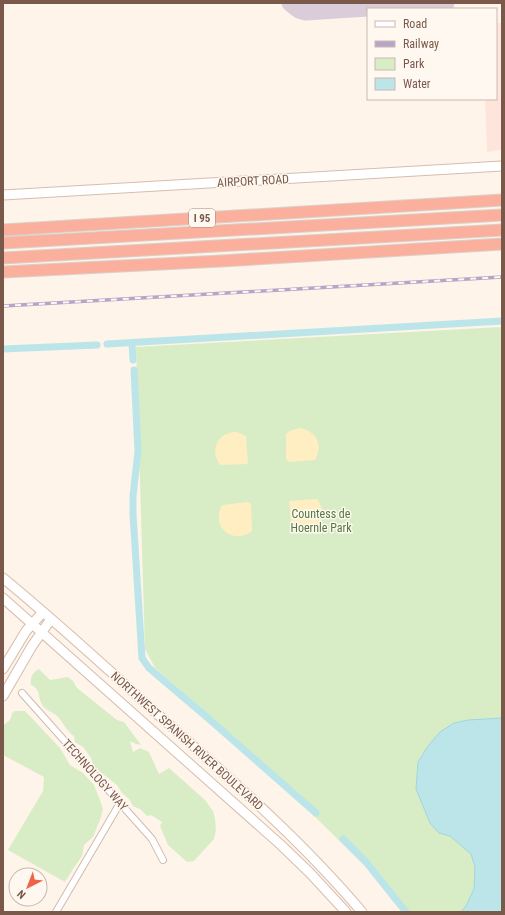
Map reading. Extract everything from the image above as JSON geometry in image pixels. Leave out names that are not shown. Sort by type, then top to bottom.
[{"type":"highway","name":"I 95","points":[[3,230],[502,200]]},
{"type":"highway","points":[[294,227],[402,206]]},
{"type":"highway","points":[[3,243],[502,215]]},
{"type":"highway","points":[[3,258],[502,230]]},
{"type":"highway","points":[[3,272],[221,261],[502,244]]},
{"type":"highway","points":[[130,250],[221,261]]},
{"type":"main road","name":"AIRPORT ROAD","points":[[3,195],[502,166]]},
{"type":"main road","name":"NORTHWEST SPANISH RIVER BOULEVARD","points":[[3,578],[227,776],[310,854],[362,912]]},
{"type":"main road","name":"NORTHWEST SPANISH RIVER BOULEVARD","points":[[3,598],[301,864],[346,912]]},
{"type":"main road","points":[[3,669],[23,635],[42,612]]},
{"type":"main road","points":[[3,696],[32,646],[51,619]]},
{"type":"main road","points":[[293,857],[303,847]]},
{"type":"main road","points":[[301,864],[310,854]]},
{"type":"street","name":"TECHNOLOGY WAY","points":[[22,693],[152,839],[163,860]]},
{"type":"street","points":[[56,912],[120,803]]},
{"type":"shaded area","points":[[497,23],[502,23],[502,150],[487,152],[485,100],[497,100]]},
{"type":"green space","name":"Countess de Hoernle Park","points":[[502,327],[502,912],[403,912],[376,877],[235,738],[155,668],[145,649],[136,347]]},
{"type":"green space","points":[[39,669],[50,680],[68,677],[73,681],[77,688],[117,720],[124,722],[141,745],[130,741],[133,752],[140,748],[149,752],[159,774],[169,768],[205,800],[213,811],[216,830],[214,839],[194,861],[187,862],[168,845],[160,826],[162,822],[151,815],[147,816],[140,809],[133,806],[117,785],[94,767],[91,758],[83,747],[75,742],[74,736],[58,717],[43,706],[37,689],[31,685],[32,676]]},
{"type":"green space","points":[[15,711],[25,711],[60,748],[70,765],[83,773],[94,785],[103,809],[93,837],[84,845],[82,856],[65,882],[48,872],[48,867],[38,867],[8,850],[43,791],[44,777],[3,755],[3,725],[7,723],[12,713]]},
{"type":"sand","points":[[299,428],[310,432],[317,439],[319,449],[315,460],[288,462],[286,459],[286,434]]},
{"type":"sand","points":[[233,432],[246,436],[248,464],[220,465],[215,454],[216,444],[222,436]]},
{"type":"sand","points":[[317,499],[321,507],[322,514],[318,526],[307,532],[300,532],[292,529],[289,501]]},
{"type":"sand","points":[[248,502],[251,504],[252,531],[245,535],[238,536],[225,532],[221,527],[219,520],[219,513],[222,505]]},
{"type":"water","points":[[502,718],[502,912],[461,912],[466,906],[474,889],[475,867],[471,854],[450,836],[439,833],[430,823],[416,789],[418,762],[428,746],[440,732],[454,723],[468,720]]},
{"type":"waterway","points":[[107,344],[502,321]]},
{"type":"waterway","points":[[132,343],[133,360]]},
{"type":"waterway","points":[[3,349],[97,345]]},
{"type":"waterway","points":[[134,370],[138,451],[133,496],[133,514],[142,658],[149,668],[316,813]]},
{"type":"waterway","points":[[343,839],[366,862],[406,912]]},
{"type":"taxiway","points":[[290,3],[299,10],[305,12],[367,8]]},
{"type":"taxiway","points":[[368,8],[446,3]]},
{"type":"railway","points":[[3,306],[502,277]]}]
